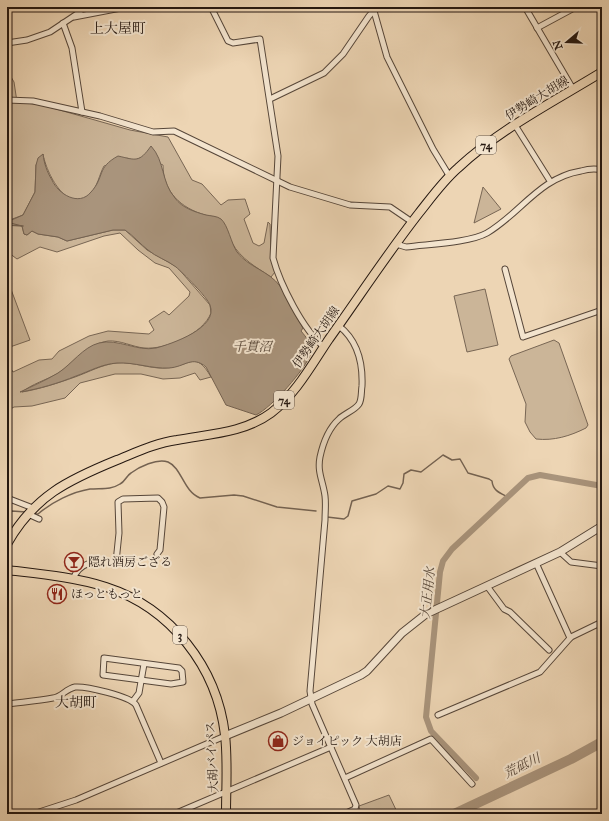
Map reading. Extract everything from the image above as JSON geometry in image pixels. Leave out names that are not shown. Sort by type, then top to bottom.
[{"type":"main road","name":"伊勢崎大胡線","points":[[7,544],[30,511],[47,495],[70,480],[146,448],[168,442],[237,429],[261,419],[285,399],[324,347],[412,222],[450,176],[485,146],[515,125],[602,72]]},
{"type":"main road","name":"大胡バイパス","points":[[7,570],[73,579],[106,587],[129,596],[157,614],[173,628],[192,650],[210,681],[218,704],[225,736],[226,814]]},
{"type":"street","points":[[7,43],[26,40],[50,32],[80,12],[82,7]]},
{"type":"street","points":[[71,18],[126,7]]},
{"type":"street","points":[[211,7],[228,41],[234,42],[260,39],[278,156],[273,248],[275,263],[297,313],[324,347]]},
{"type":"street","points":[[525,7],[573,90]]},
{"type":"street","points":[[537,28],[576,7]]},
{"type":"street","points":[[270,99],[324,73],[343,54],[376,9]]},
{"type":"street","points":[[376,9],[387,56],[433,149],[450,176]]},
{"type":"street","points":[[63,23],[72,48],[82,112]]},
{"type":"street","points":[[7,100],[33,101],[82,112],[153,132],[174,131],[290,187],[350,205],[392,208],[412,222]]},
{"type":"street","points":[[515,125],[550,181]]},
{"type":"street","points":[[396,244],[406,247],[474,238],[496,226],[550,181],[570,172],[595,168],[602,170]]},
{"type":"street","points":[[505,268],[523,337],[602,310]]},
{"type":"street","points":[[339,326],[352,338],[359,354],[362,378],[361,400],[354,410],[340,418],[333,427],[326,439],[320,457],[318,472],[325,496],[325,520],[312,656],[311,699],[356,805],[355,809],[344,814]]},
{"type":"street","points":[[7,498],[30,511],[39,519]]},
{"type":"street","points":[[73,579],[77,571],[88,562],[116,562],[119,533],[118,502],[123,499],[158,498],[162,502],[164,507],[160,550],[157,554]]},
{"type":"street","points":[[33,814],[76,800],[249,727],[311,699],[367,671],[409,626],[432,610],[560,552],[602,526]]},
{"type":"street","points":[[560,552],[571,562],[602,566]]},
{"type":"street","points":[[536,563],[570,638]]},
{"type":"street","points":[[487,586],[504,610],[510,612],[549,650]]},
{"type":"street","points":[[438,715],[540,672],[570,638],[602,622]]},
{"type":"street","points":[[104,658],[144,664],[181,669],[183,682],[171,684],[103,675],[104,658]]},
{"type":"street","points":[[133,701],[139,693],[144,664]]},
{"type":"street","points":[[7,704],[55,698],[65,691],[79,687],[130,699],[133,701],[161,763]]},
{"type":"street","points":[[345,778],[431,739],[472,784]]},
{"type":"street","points":[[174,814],[331,747]]},
{"type":"shaded area","points":[[7,70],[14,82],[17,102],[42,105],[130,130],[168,137],[192,180],[202,184],[221,205],[228,200],[245,199],[250,214],[244,219],[253,243],[259,246],[264,243],[268,222],[270,224],[271,254],[275,272],[271,277],[244,258],[232,243],[224,223],[220,219],[196,212],[175,198],[166,183],[163,165],[143,157],[132,161],[127,158],[104,166],[93,191],[82,199],[73,200],[59,189],[53,180],[48,171],[43,154],[36,165],[35,192],[23,215],[7,221]]},
{"type":"shaded area","points":[[483,187],[501,209],[474,223]]},
{"type":"shaded area","points":[[7,222],[22,226],[24,234],[27,235],[32,231],[38,234],[58,237],[67,241],[113,230],[125,230],[147,250],[177,267],[210,305],[211,313],[207,321],[192,334],[163,346],[144,348],[113,341],[100,343],[81,354],[57,374],[22,392],[56,384],[100,367],[116,363],[128,363],[165,368],[196,362],[201,364],[211,377],[200,380],[195,373],[180,378],[163,379],[141,374],[115,374],[80,383],[65,398],[32,406],[14,407],[7,411],[7,362],[13,372],[39,360],[52,359],[59,351],[89,336],[108,331],[149,334],[154,330],[149,321],[164,311],[169,315],[189,296],[190,292],[169,268],[155,263],[120,233],[104,236],[57,252],[40,247],[17,259],[9,253],[7,255]]},
{"type":"shaded area","points":[[9,284],[30,340],[7,348],[7,285]]},
{"type":"shaded area","points":[[485,289],[498,345],[467,352],[454,296]]},
{"type":"shaded area","points":[[554,340],[559,343],[588,425],[586,428],[568,436],[549,439],[536,439],[530,432],[525,422],[526,404],[509,359],[511,356]]},
{"type":"shaded area","points":[[389,795],[398,814],[352,814],[360,810],[359,806]]},
{"type":"water","name":"千貫沼","points":[[151,146],[159,158],[167,185],[175,198],[189,209],[221,219],[226,225],[237,252],[247,262],[270,276],[280,286],[303,328],[301,331],[310,344],[311,353],[308,360],[295,378],[279,397],[256,415],[226,405],[206,367],[197,362],[169,368],[156,368],[117,363],[96,368],[56,383],[20,392],[58,373],[93,345],[113,342],[149,349],[156,348],[192,334],[201,328],[207,321],[211,313],[210,305],[200,291],[176,267],[145,248],[125,230],[113,230],[67,241],[58,237],[38,234],[32,231],[27,235],[24,234],[22,226],[7,222],[23,215],[35,192],[36,165],[38,158],[43,154],[47,171],[59,190],[69,197],[81,198],[86,196],[95,187],[103,169],[111,160],[118,156],[129,159],[140,158]]},
{"type":"waterway","points":[[7,225],[23,226]]},
{"type":"waterway","points":[[327,517],[344,519],[348,516],[352,501],[376,494],[388,486],[400,489],[403,483],[404,474],[411,470],[421,472],[443,455],[452,460],[460,459],[468,473],[489,479],[492,481],[495,489],[508,497]]},
{"type":"waterway","points":[[35,514],[38,514],[56,502],[76,492],[117,486],[123,482],[129,474],[139,468],[159,461],[168,462],[173,465],[194,495],[200,498],[234,495],[243,496],[277,507],[316,511]]},
{"type":"waterway","name":"大正用水","points":[[476,778],[431,731],[426,717],[440,572],[443,561],[452,549],[528,478],[540,475],[602,486]]},
{"type":"waterway","points":[[7,513],[12,511],[26,512]]},
{"type":"waterway","name":"荒砥川","points":[[454,814],[571,759],[602,742]]},
{"type":"place","name":"隠れ酒房ござる","points":[[74,562]]},
{"type":"place","name":"ほっともっと","points":[[57,594]]},
{"type":"place","name":"ジョイピック 大胡店","points":[[278,741]]},
{"type":"district","name":"上大屋町","points":[[118,28]]},
{"type":"district","name":"大胡町","points":[[76,702]]}]
